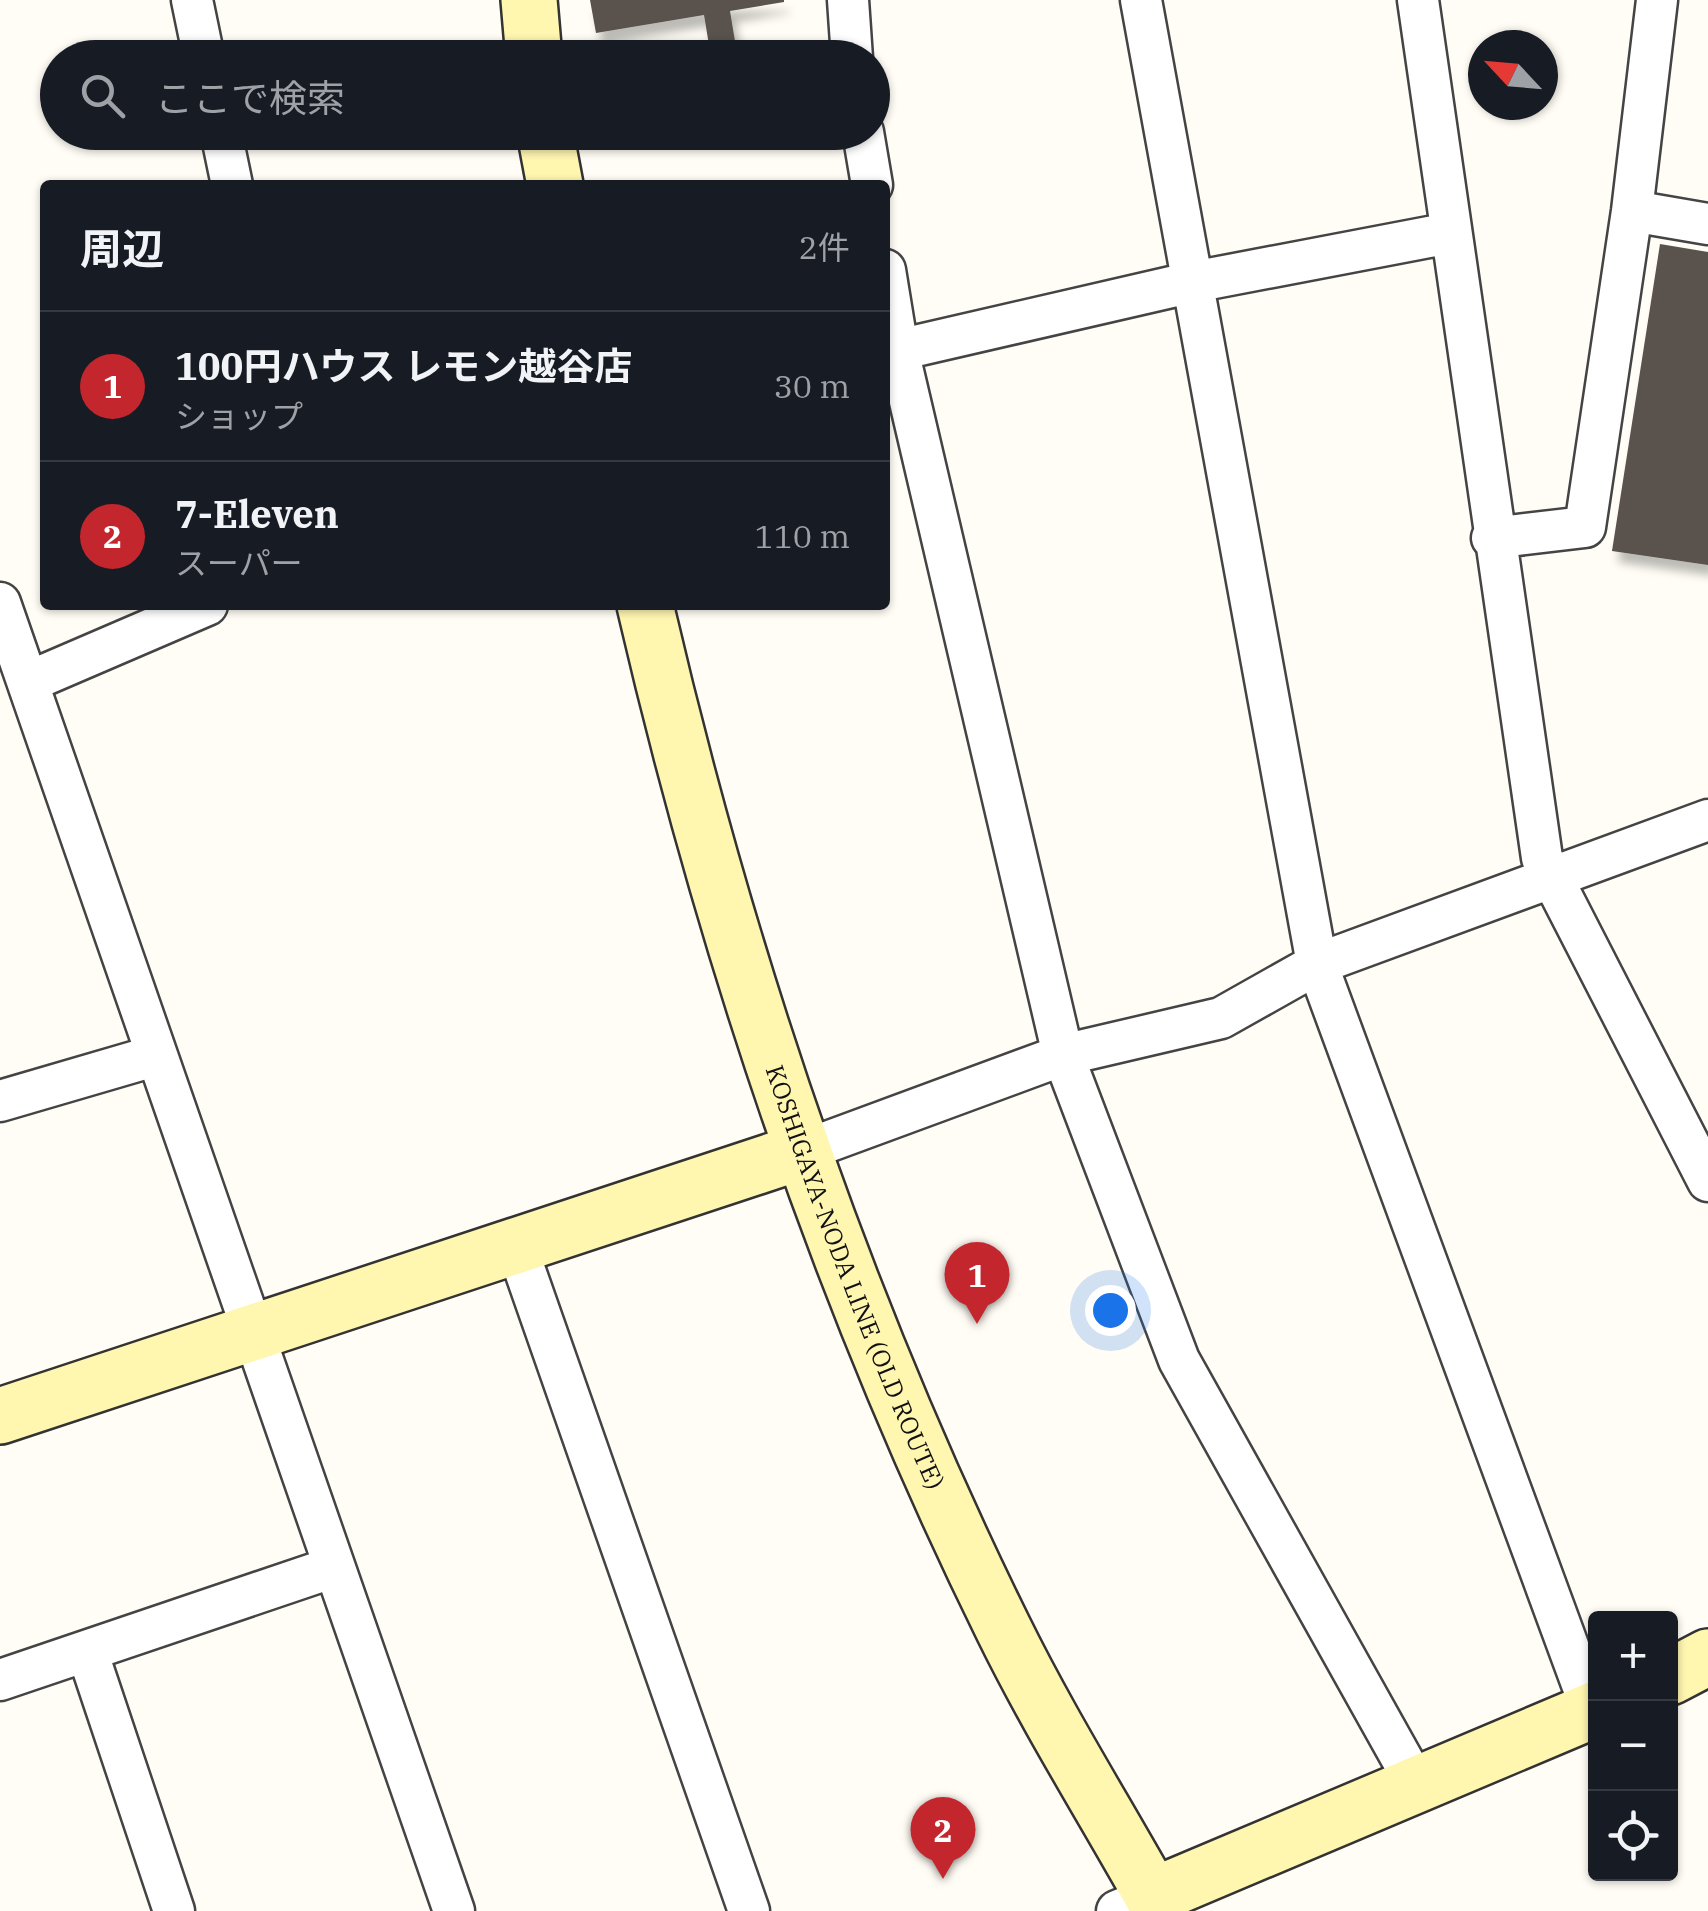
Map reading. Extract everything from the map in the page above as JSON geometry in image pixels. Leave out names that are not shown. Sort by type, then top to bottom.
[{"type":"street","points":[[192,0],[200,40]]},
{"type":"street","points":[[529,0],[532,40]]},
{"type":"street","points":[[848,0],[851,40]]},
{"type":"street","points":[[1141,0],[1317,964],[1591,1701]]},
{"type":"street","points":[[1418,0],[1492,538],[1542,858],[1708,1181]]},
{"type":"street","points":[[1492,538],[1584,527],[1632,212],[1657,0]]},
{"type":"street","points":[[225,150],[231,180]]},
{"type":"street","points":[[549,150],[553,180]]},
{"type":"street","points":[[867,150],[871,180]]},
{"type":"street","points":[[1632,212],[1708,224]]},
{"type":"street","points":[[1416,1784],[1179,1360],[1064,1055],[891,352],[1193,282],[1450,233]]},
{"type":"street","points":[[0,603],[331,1568],[454,1911]]},
{"type":"street","points":[[28,682],[195,610]]},
{"type":"street","name":"KOSHIGAYA-NODA LINE (OLD ROUTE)","points":[[645,610],[726,925],[800,1152],[854,1293],[1003,1629],[1143,1906]]},
{"type":"street","points":[[0,1416],[800,1152],[1064,1055],[1222,1018],[1317,964],[1708,820]]},
{"type":"street","points":[[0,1101],[154,1056]]},
{"type":"street","points":[[516,1245],[749,1911]]},
{"type":"street","points":[[0,1680],[331,1568]]},
{"type":"street","points":[[87,1651],[174,1911]]},
{"type":"street","points":[[1678,1673],[1708,1657]]},
{"type":"street","points":[[1143,1906],[1416,1784],[1588,1712]]},
{"type":"building","points":[[590,0],[784,0],[730,11],[735,40],[708,40],[704,15],[596,33]]},
{"type":"building","points":[[1660,244],[1708,252],[1708,565],[1612,551]]},
{"type":"place","name":"100円ハウス レモン越谷店","points":[[977,1324]]},
{"type":"place","name":"7-Eleven","points":[[943,1879]]}]
